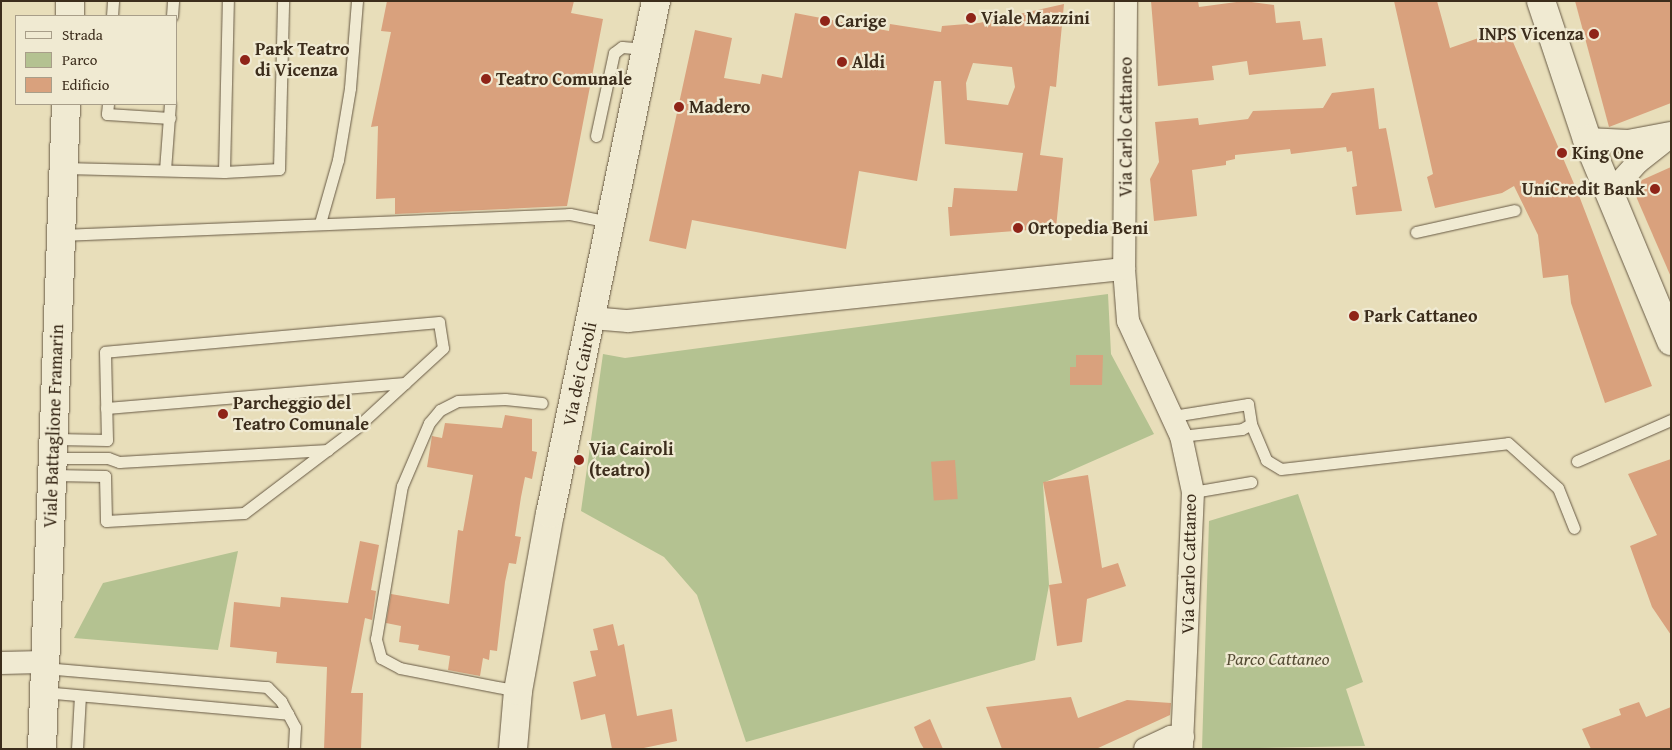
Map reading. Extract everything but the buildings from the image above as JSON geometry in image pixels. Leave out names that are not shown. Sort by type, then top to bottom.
[{"type":"street","points":[[70,1],[70,15]]},
{"type":"street","name":"Via dei Cairoli","points":[[513,749],[518,691],[550,514],[656,1]]},
{"type":"street","name":"Via Carlo Cattaneo","points":[[1126,1],[1124,269],[1128,321],[1177,426],[1193,492],[1183,743]]},
{"type":"street","points":[[1541,1],[1587,139],[1608,194],[1671,341]]},
{"type":"street","name":"Viale Battaglione Framarin","points":[[42,749],[43,674],[54,457],[66,105]]},
{"type":"street","points":[[1587,139],[1628,141],[1671,135]]},
{"type":"street","points":[[1608,194],[1638,162],[1671,135]]},
{"type":"street","points":[[592,318],[628,321],[1124,269]]},
{"type":"street","points":[[1,663],[43,674]]},
{"type":"street","points":[[1145,749],[1171,737],[1183,743]]},
{"type":"lane","points":[[112,15],[113,1]]},
{"type":"lane","points":[[172,15],[173,1]]},
{"type":"lane","points":[[224,172],[228,1]]},
{"type":"lane","points":[[64,168],[224,172],[279,169],[283,1]]},
{"type":"lane","points":[[320,223],[338,160],[350,88],[357,1]]},
{"type":"lane","points":[[596,136],[614,54],[622,48],[647,50]]},
{"type":"lane","points":[[108,105],[107,114],[170,118]]},
{"type":"lane","points":[[164,170],[170,105]]},
{"type":"lane","points":[[1416,232],[1515,210]]},
{"type":"lane","points":[[61,234],[570,214],[610,222]]},
{"type":"lane","points":[[439,322],[443,348],[328,450],[244,513],[106,521],[105,476],[54,457],[107,440],[105,352],[439,322]]},
{"type":"lane","points":[[106,408],[405,383]]},
{"type":"lane","points":[[518,691],[400,668],[381,658],[376,639],[402,486],[429,423],[440,410],[458,401],[505,399],[542,404]]},
{"type":"lane","points":[[1177,426],[1248,404],[1251,424],[1266,460],[1281,469],[1508,443],[1558,488],[1574,528]]},
{"type":"lane","points":[[1577,461],[1671,420]]},
{"type":"lane","points":[[1177,426],[1242,429],[1251,424]]},
{"type":"lane","points":[[54,457],[108,458],[119,462],[328,450]]},
{"type":"lane","points":[[1193,492],[1251,482]]},
{"type":"lane","points":[[43,674],[80,696],[288,714]]},
{"type":"lane","points":[[43,674],[267,687],[281,700],[295,727],[294,749]]},
{"type":"lane","points":[[78,749],[80,696]]},
{"type":"green space","points":[[1108,294],[1111,354],[1154,434],[1043,483],[1049,585],[1035,660],[746,742],[697,595],[664,557],[581,511],[603,354],[625,358]]},
{"type":"green space","name":"Parco Cattaneo","points":[[1298,494],[1363,682],[1346,689],[1365,746],[1202,749],[1209,521]]},
{"type":"green space","points":[[238,551],[218,650],[74,638],[103,583]]},
{"type":"place","name":"Viale Mazzini","points":[[971,18]]},
{"type":"place","name":"Carige","points":[[825,21]]},
{"type":"place","name":"INPS Vicenza","points":[[1594,34]]},
{"type":"place","name":"Park Teatro di Vicenza","points":[[245,60]]},
{"type":"place","name":"Aldi","points":[[842,62]]},
{"type":"place","name":"Teatro Comunale","points":[[486,79]]},
{"type":"place","name":"Madero","points":[[679,107]]},
{"type":"place","name":"King One","points":[[1562,153]]},
{"type":"place","name":"UniCredit Bank","points":[[1655,189]]},
{"type":"place","name":"Ortopedia Beni","points":[[1018,228]]},
{"type":"place","name":"Park Cattaneo","points":[[1354,316]]},
{"type":"place","name":"Parcheggio del Teatro Comunale","points":[[223,414]]},
{"type":"place","name":"Via Cairoli (teatro)","points":[[579,460]]}]
